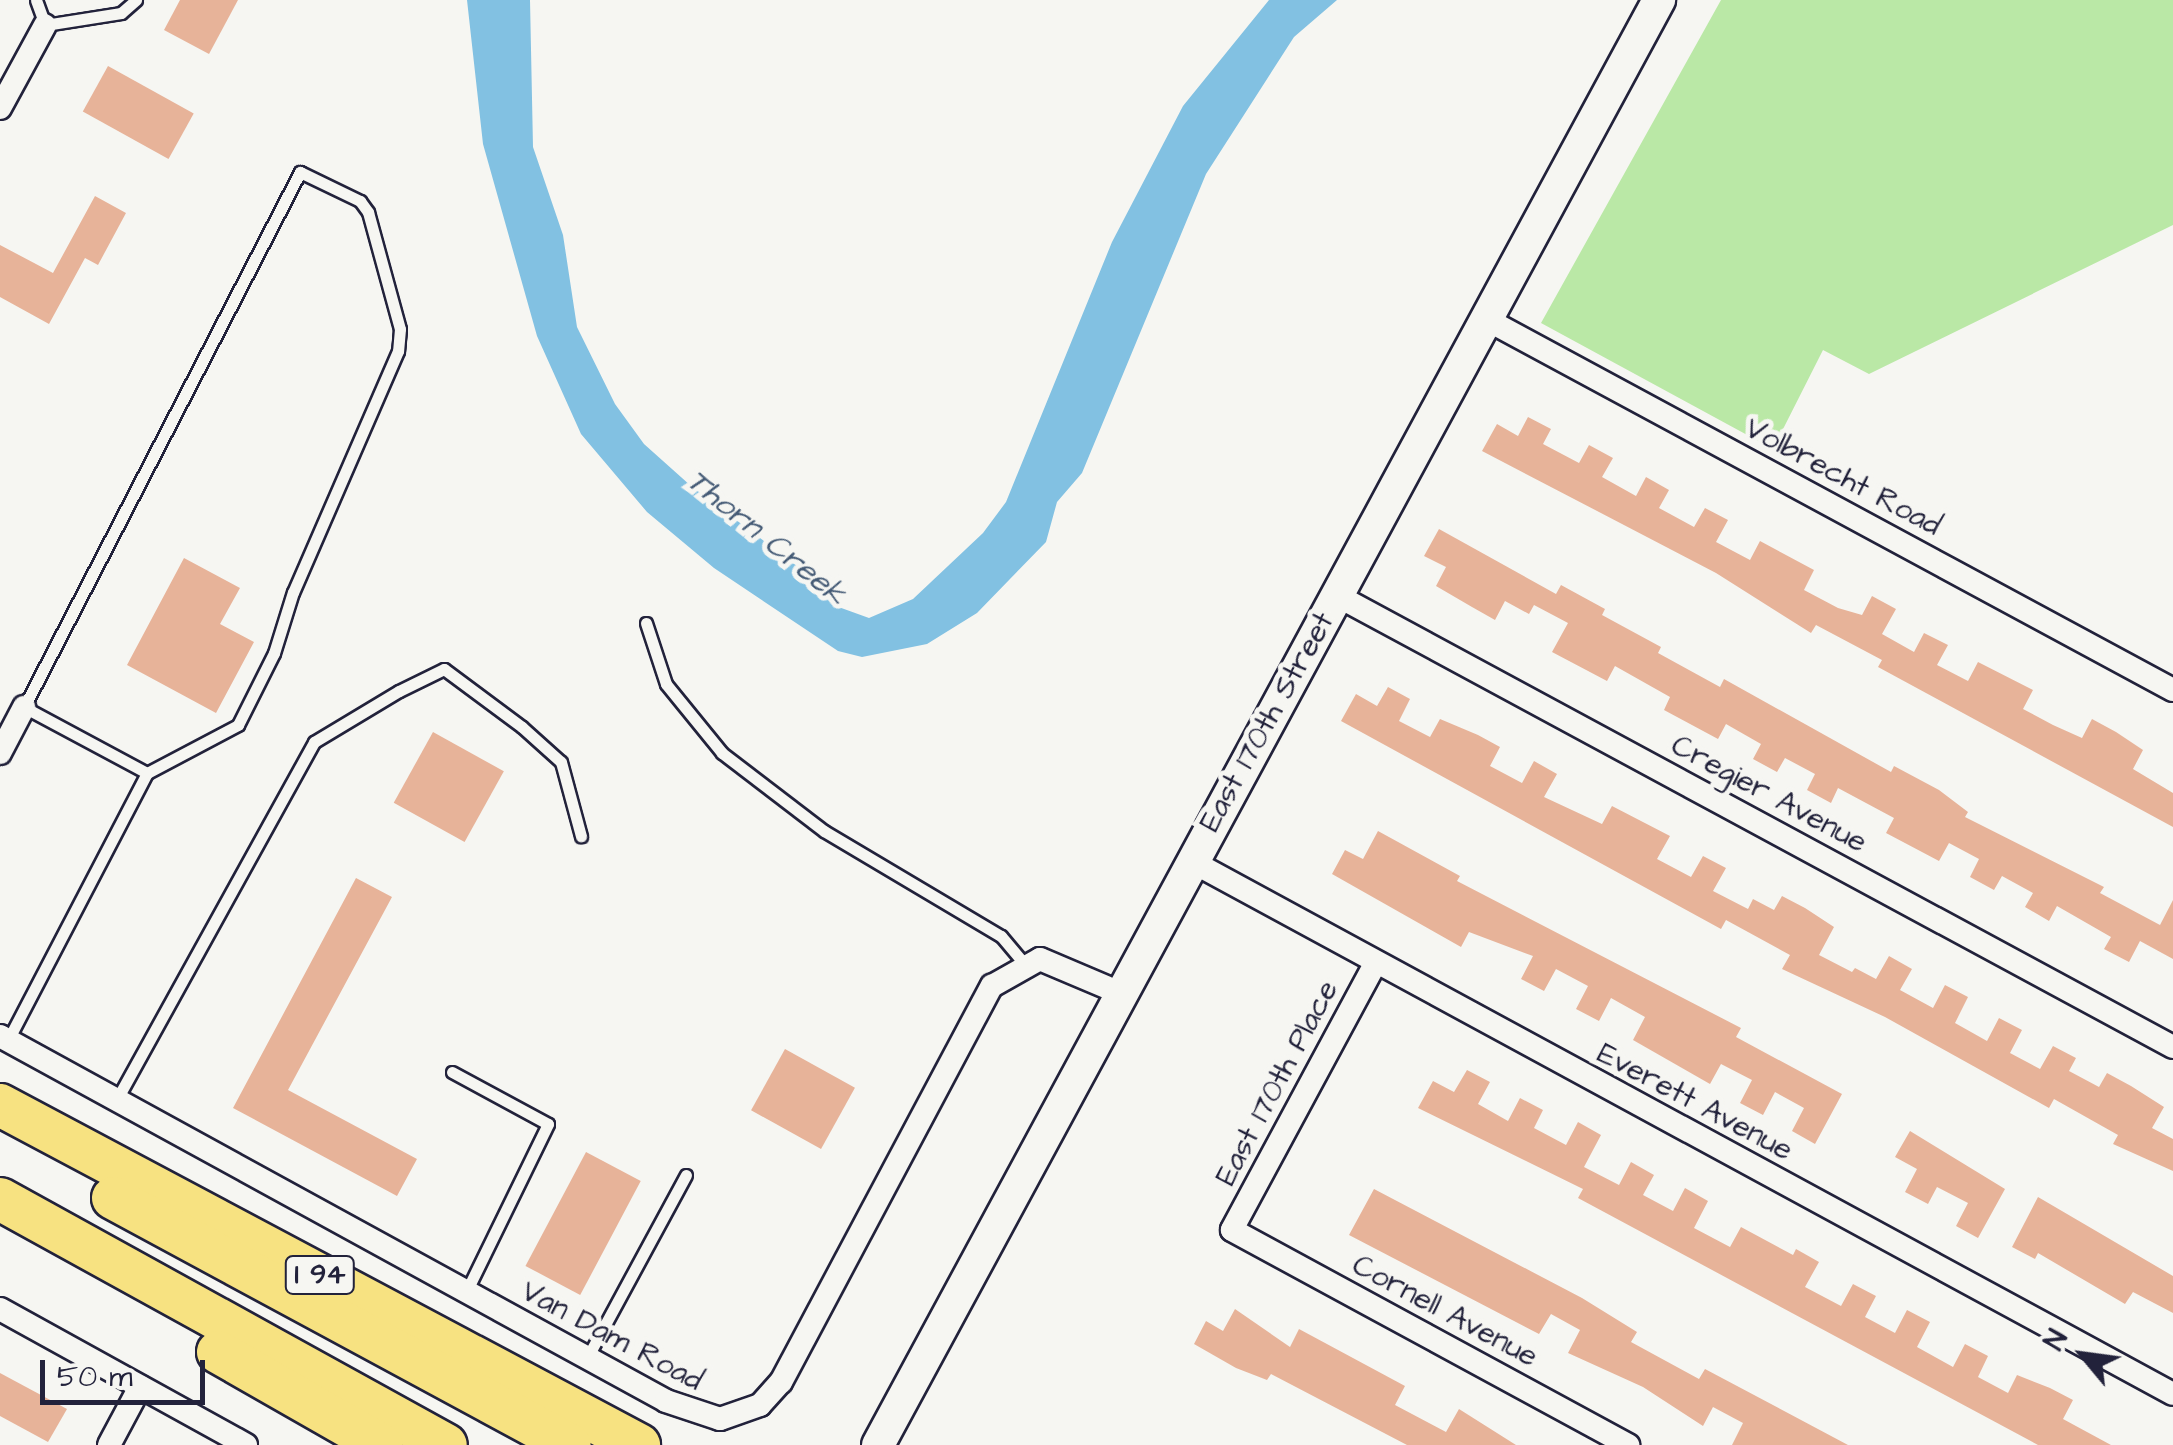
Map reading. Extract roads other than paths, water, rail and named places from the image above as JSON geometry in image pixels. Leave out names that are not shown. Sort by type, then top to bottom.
[{"type":"highway","name":"I 94","points":[[0,1105],[639,1445]]},
{"type":"highway","points":[[0,1137],[570,1445]]},
{"type":"highway","points":[[0,1199],[446,1445]]},
{"type":"highway","points":[[0,1228],[381,1445]]},
{"type":"street","name":"East 170th Street","points":[[878,1445],[1658,0]]},
{"type":"street","points":[[0,108],[45,25]]},
{"type":"street","name":"Volbrecht Road","points":[[1484,318],[2173,690]]},
{"type":"street","name":"Cregier Avenue","points":[[1336,594],[2173,1046]]},
{"type":"street","points":[[0,753],[24,706]]},
{"type":"street","name":"Everett Avenue","points":[[1191,861],[2173,1394]]},
{"type":"street","points":[[1024,963],[1056,964],[1120,994]]},
{"type":"street","name":"Van Dam Road","points":[[4,1038],[587,1358],[701,1416],[740,1414],[772,1394],[974,1012],[992,986],[1024,963]]},
{"type":"street","name":"East 170th Place","points":[[1232,1230],[1376,964]]},
{"type":"street","name":"Cornell Avenue","points":[[1232,1230],[1628,1445]]},
{"type":"street","points":[[0,1309],[246,1445]]},
{"type":"street","points":[[109,1445],[140,1387]]},
{"type":"lane","points":[[36,0],[45,25],[121,12],[136,0]]},
{"type":"lane","points":[[4,1038],[147,773],[238,725],[393,369],[400,329],[360,201],[308,174],[293,176],[24,706],[147,773]]},
{"type":"lane","points":[[646,623],[666,684],[722,752],[824,831],[1001,936],[1024,963]]},
{"type":"lane","points":[[117,1099],[314,742],[399,691],[444,669],[522,727],[561,762],[581,836]]},
{"type":"lane","points":[[452,1072],[548,1124],[466,1292]]},
{"type":"lane","points":[[587,1358],[686,1175]]},
{"type":"water","points":[[467,0],[530,0],[533,147],[563,235],[577,327],[615,404],[644,444],[691,486],[809,575],[833,605],[869,618],[913,599],[983,533],[1006,502],[1112,242],[1183,106],[1269,0],[1337,0],[1294,37],[1206,174],[1082,473],[1057,502],[1046,542],[977,613],[927,644],[862,657],[838,651],[714,568],[647,512],[581,434],[537,336],[483,144]]},
{"type":"water label","name":"Thorn Creek","points":[[766,538]]}]
